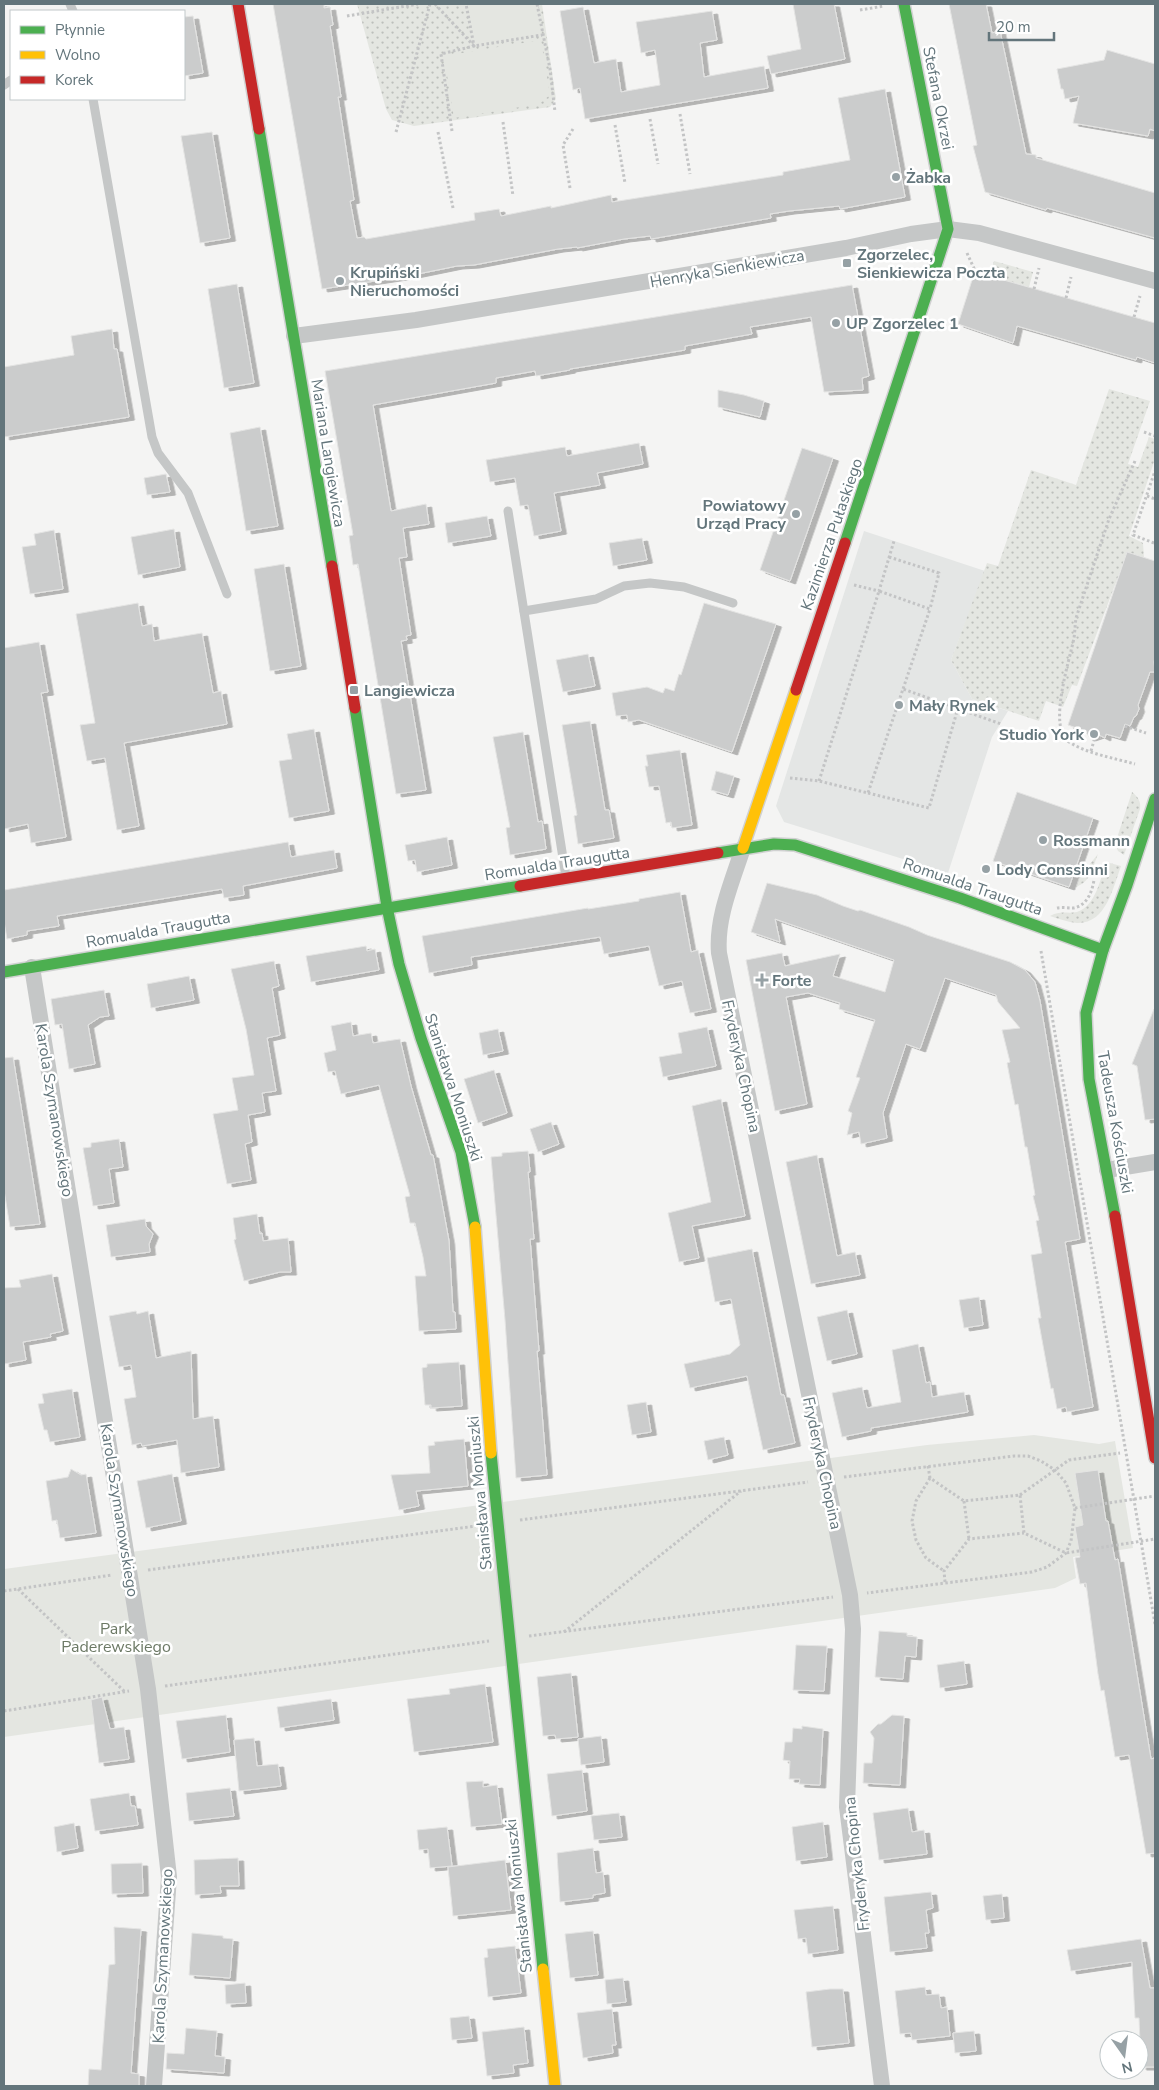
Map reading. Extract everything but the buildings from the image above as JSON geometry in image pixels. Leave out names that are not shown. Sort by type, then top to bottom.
[{"type":"street","name":"Mariana Langiewicza","points":[[238,4],[387,907]]},
{"type":"street","name":"Stefana Okrzei","points":[[904,4],[948,229]]},
{"type":"street","name":"Henryka Sienkiewicza","points":[[294,336],[416,320],[837,250],[911,234],[948,229],[979,233],[1155,281]]},
{"type":"street","name":"Kazimierza Pułaskiego","points":[[743,848],[948,229]]},
{"type":"street","name":"Tadeusza Kościuszki","points":[[1155,799],[1128,885],[1103,950],[1086,1013],[1089,1079],[1107,1170],[1155,1458]]},
{"type":"street","name":"Romualda Traugutta","points":[[4,972],[774,844],[795,844],[960,898],[1103,950]]},
{"type":"street","name":"Fryderyka Chopina","points":[[743,848],[720,924],[719,953],[850,1595],[853,1629],[847,1808],[882,2086]]},
{"type":"street","name":"Stanisława Moniuszki","points":[[387,907],[399,964],[421,1038],[461,1152],[476,1232],[497,1523],[555,2086]]},
{"type":"street","name":"Karola Szymanowskiego","points":[[32,967],[148,1689],[169,1877],[154,2086]]},
{"type":"street","points":[[1107,1170],[1155,1162]]},
{"type":"lane","points":[[92,100],[152,437],[158,453],[188,493],[227,594]]},
{"type":"lane","points":[[508,511],[566,878]]},
{"type":"lane","points":[[524,611],[596,598],[624,586],[650,583],[684,587],[733,603]]},
{"type":"path","points":[[347,16],[418,4]]},
{"type":"path","points":[[396,132],[430,4]]},
{"type":"path","points":[[434,4],[474,46]]},
{"type":"path","points":[[466,4],[474,46]]},
{"type":"path","points":[[537,4],[550,69],[555,112]]},
{"type":"path","points":[[860,10],[888,5]]},
{"type":"path","points":[[452,130],[441,54],[474,46],[542,35]]},
{"type":"path","points":[[680,114],[690,174]]},
{"type":"path","points":[[650,119],[658,164]]},
{"type":"path","points":[[503,122],[514,196]]},
{"type":"path","points":[[615,124],[625,183]]},
{"type":"path","points":[[570,188],[563,145],[573,129]]},
{"type":"path","points":[[438,132],[453,208]]},
{"type":"path","points":[[967,253],[976,275]]},
{"type":"path","points":[[1034,289],[1039,268]]},
{"type":"path","points":[[1066,298],[1072,276]]},
{"type":"path","points":[[1134,317],[1140,296]]},
{"type":"path","points":[[1144,432],[1155,436]]},
{"type":"path","points":[[1135,460],[1109,519],[1076,618],[1075,635],[1062,688],[1060,725],[1064,737],[1069,742],[1091,751],[1135,764]]},
{"type":"path","points":[[1154,543],[1132,535],[1155,471]]},
{"type":"path","points":[[1147,496],[1155,499]]},
{"type":"path","points":[[819,781],[894,540]]},
{"type":"path","points":[[868,793],[930,609],[939,573],[890,557]]},
{"type":"path","points":[[846,583],[879,591],[930,609]]},
{"type":"path","points":[[903,689],[1001,724]]},
{"type":"path","points":[[789,778],[819,781],[929,808],[958,708]]},
{"type":"path","points":[[1125,726],[1146,733]]},
{"type":"path","points":[[1091,751],[1095,737],[1101,738]]},
{"type":"path","points":[[930,1478],[964,1501],[1020,1495],[1069,1460],[1120,1453]]},
{"type":"path","points":[[4,1591],[826,1479],[1021,1456],[1041,1461],[1055,1470],[1066,1483],[1074,1508],[1071,1541],[1066,1553]]},
{"type":"path","points":[[928,1466],[930,1478],[916,1500],[912,1521],[916,1540],[926,1558],[944,1571]]},
{"type":"path","points":[[564,1632],[742,1491]]},
{"type":"path","points":[[1020,1495],[1024,1534]]},
{"type":"path","points":[[1074,1508],[1155,1496]]},
{"type":"path","points":[[945,1582],[944,1571],[969,1539],[964,1501]]},
{"type":"path","points":[[969,1539],[1024,1534],[1066,1553]]},
{"type":"path","points":[[4,1711],[125,1692],[508,1639],[1032,1572],[1047,1567],[1066,1553],[1155,1539]]},
{"type":"path","points":[[18,1589],[125,1692]]},
{"type":"shaded area","name":"Mały Rynek","points":[[864,531],[985,571],[951,660],[972,699],[1008,711],[992,737],[948,873],[784,822],[776,806]]},
{"type":"green space","points":[[357,4],[542,4],[556,99],[550,107],[414,126],[392,120],[386,109]]},
{"type":"green space","points":[[466,4],[538,4],[542,35],[474,46]]},
{"type":"green space","points":[[541,40],[550,95],[539,104],[454,118],[444,56]]},
{"type":"green space","points":[[994,261],[1033,272],[1029,287],[990,276]]},
{"type":"green space","points":[[1109,389],[1150,401],[1128,464],[1138,467],[1149,437],[1155,439],[1155,459],[1129,536],[1143,543],[1144,558],[1127,553],[1077,686],[1072,685],[1063,707],[1046,701],[1039,721],[972,699],[951,660],[987,563],[998,566],[1031,470],[1076,485]]},
{"type":"green space","points":[[1132,792],[1139,799],[1140,809],[1124,855],[1118,851],[1115,844]]},
{"type":"green space","points":[[1098,854],[1088,878],[1076,887],[1081,875]]},
{"type":"green space","points":[[1106,862],[1121,866],[1107,903],[1095,918],[1087,922],[1077,923],[1050,916],[1060,913],[1077,912],[1089,904],[1100,883]]},
{"type":"green space","name":"Park Paderewskiego","points":[[1034,1435],[1099,1444],[1115,1441],[1133,1548],[1073,1557],[1076,1578],[1055,1588],[4,1737],[4,1569],[927,1445]]},
{"type":"traffic: fast","points":[[845,543],[948,229],[904,4]]},
{"type":"traffic: fast","points":[[259,129],[332,566]]},
{"type":"traffic: fast","points":[[355,708],[387,907],[399,964],[421,1038],[461,1152],[475,1227]]},
{"type":"traffic: fast","points":[[1115,1216],[1089,1079],[1086,1013],[1103,950],[1127,885],[1155,799]]},
{"type":"traffic: fast","points":[[718,853],[774,844],[795,845],[960,898],[1103,950]]},
{"type":"traffic: fast","points":[[4,972],[520,886]]},
{"type":"traffic: fast","points":[[491,1453],[543,1969]]},
{"type":"traffic: slow","points":[[743,848],[796,690]]},
{"type":"traffic: slow","points":[[475,1227],[491,1453]]},
{"type":"traffic: slow","points":[[543,1969],[555,2086]]},
{"type":"traffic: jam","points":[[238,4],[259,129]]},
{"type":"traffic: jam","points":[[796,690],[845,543]]},
{"type":"traffic: jam","points":[[332,566],[355,708]]},
{"type":"traffic: jam","points":[[520,886],[718,853]]},
{"type":"traffic: jam","points":[[1115,1216],[1155,1458]]},
{"type":"place","name":"Żabka","points":[[896,177]]},
{"type":"place","name":"Zgorzelec, Sienkiewicza Poczta","points":[[847,263]]},
{"type":"place","name":"Krupiński Nieruchomości","points":[[340,281]]},
{"type":"place","name":"UP Zgorzelec 1","points":[[836,323]]},
{"type":"place","name":"Powiatowy Urząd Pracy","points":[[796,514]]},
{"type":"place","name":"Langiewicza","points":[[354,690]]},
{"type":"place","name":"Mały Rynek","points":[[899,705]]},
{"type":"place","name":"Studio York","points":[[1094,734]]},
{"type":"place","name":"Rossmann","points":[[1043,840]]},
{"type":"place","name":"Lody Conssinni","points":[[986,869]]},
{"type":"place","name":"Forte","points":[[762,980]]}]
